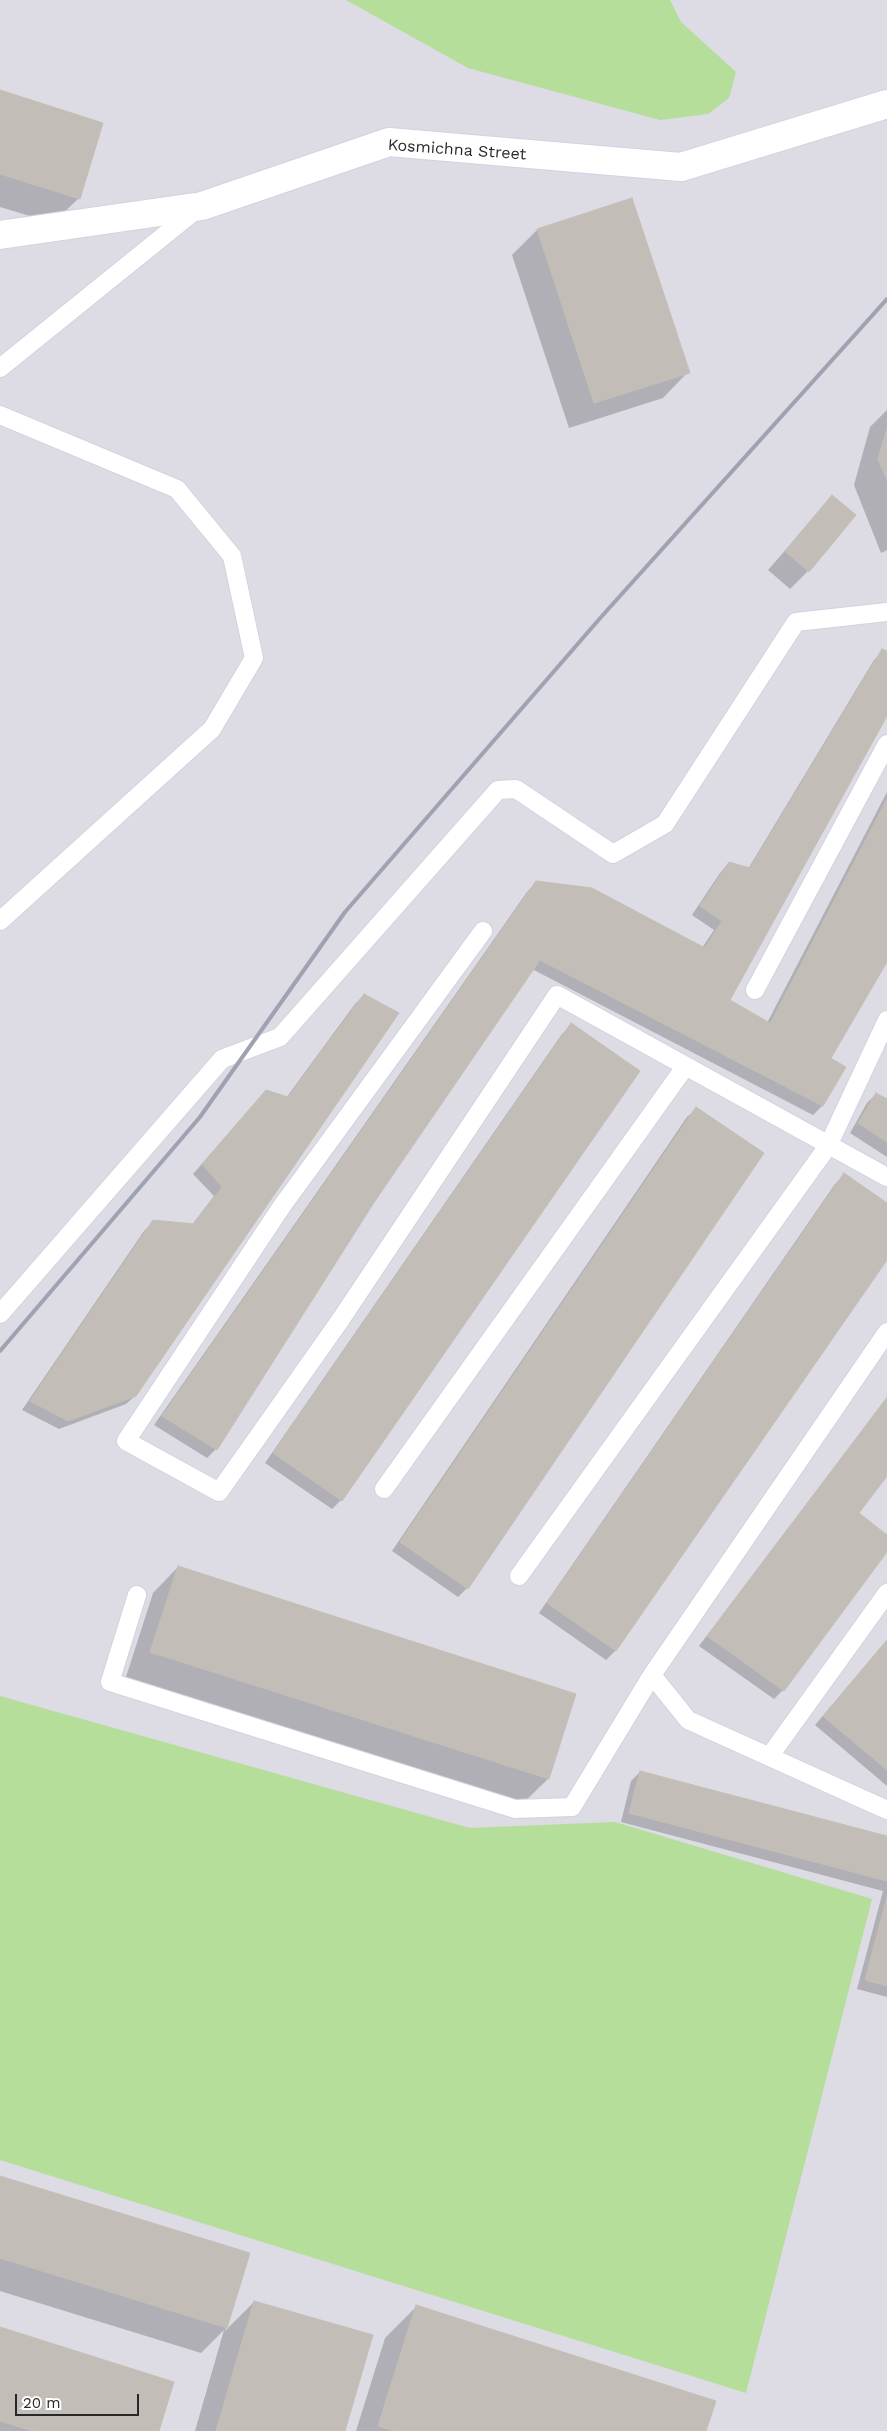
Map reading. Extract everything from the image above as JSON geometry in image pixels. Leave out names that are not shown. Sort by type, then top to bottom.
[{"type":"street","name":"Kosmichna Street","points":[[0,235],[202,206],[389,142],[681,167],[887,104]]},
{"type":"lane","points":[[0,368],[202,206]]},
{"type":"lane","points":[[0,415],[177,489],[232,556],[254,658],[212,729],[0,920]]},
{"type":"lane","points":[[0,1314],[222,1059],[280,1038],[498,790],[516,789],[613,854],[665,824],[796,622],[887,612]]},
{"type":"lane","points":[[755,990],[887,744]]},
{"type":"lane","points":[[483,931],[282,1206],[126,1441],[219,1492],[339,1322],[557,995],[887,1177]]},
{"type":"lane","points":[[519,1576],[828,1146],[887,1020]]},
{"type":"lane","points":[[384,1489],[685,1067]]},
{"type":"lane","points":[[136,1595],[110,1682],[515,1808],[572,1807],[652,1675],[887,1332]]},
{"type":"lane","points":[[769,1757],[887,1593]]},
{"type":"lane","points":[[652,1675],[688,1720],[887,1810]]},
{"type":"shaded area","points":[[0,0],[887,0],[887,2431],[0,2431]]},
{"type":"green space","points":[[346,0],[670,0],[681,22],[736,72],[729,98],[708,114],[660,120],[468,68]]},
{"type":"green space","points":[[0,1696],[470,1828],[615,1822],[872,1899],[746,2393],[0,2160]]},
{"type":"building","points":[[0,90],[103,123],[80,199],[0,174]]},
{"type":"building","points":[[632,198],[690,373],[594,403],[537,229]]},
{"type":"building","points":[[887,428],[887,480],[878,459]]},
{"type":"building","points":[[832,495],[856,515],[809,572],[785,551]]},
{"type":"building","points":[[882,649],[887,651],[887,716],[730,1000],[685,979],[722,921],[700,906],[729,862],[750,868]]},
{"type":"building","points":[[887,799],[887,962],[831,1058],[770,1024]]},
{"type":"building","points":[[536,881],[592,888],[705,948],[685,979],[730,1000],[846,1067],[823,1106],[540,960],[375,1201],[217,1450],[162,1416]]},
{"type":"building","points":[[364,994],[399,1013],[136,1396],[68,1421],[30,1401],[153,1220],[194,1224],[222,1187],[202,1164],[266,1090],[288,1097]]},
{"type":"building","points":[[571,1023],[640,1071],[342,1501],[273,1453]]},
{"type":"building","points":[[876,1093],[887,1099],[887,1142],[858,1123]]},
{"type":"building","points":[[696,1107],[764,1153],[468,1589],[400,1542]]},
{"type":"building","points":[[844,1173],[887,1203],[887,1260],[616,1651],[547,1603]]},
{"type":"building","points":[[887,1398],[887,1476],[859,1513],[887,1535],[887,1552],[784,1691],[707,1636]]},
{"type":"building","points":[[178,1566],[576,1694],[549,1779],[150,1652]]},
{"type":"building","points":[[887,1640],[887,1770],[823,1716]]},
{"type":"building","points":[[640,1771],[887,1836],[887,1881],[629,1813]]},
{"type":"building","points":[[887,1897],[887,1986],[865,1980]]},
{"type":"building","points":[[0,2176],[250,2253],[227,2328],[0,2258]]},
{"type":"building","points":[[254,2301],[373,2335],[345,2431],[216,2431]]},
{"type":"building","points":[[416,2305],[716,2401],[706,2431],[394,2431],[378,2426]]},
{"type":"building","points":[[0,2327],[174,2382],[159,2431],[33,2431],[0,2421]]},
{"type":"railway","points":[[0,1351],[200,1117],[345,912],[602,616],[887,299]]}]
